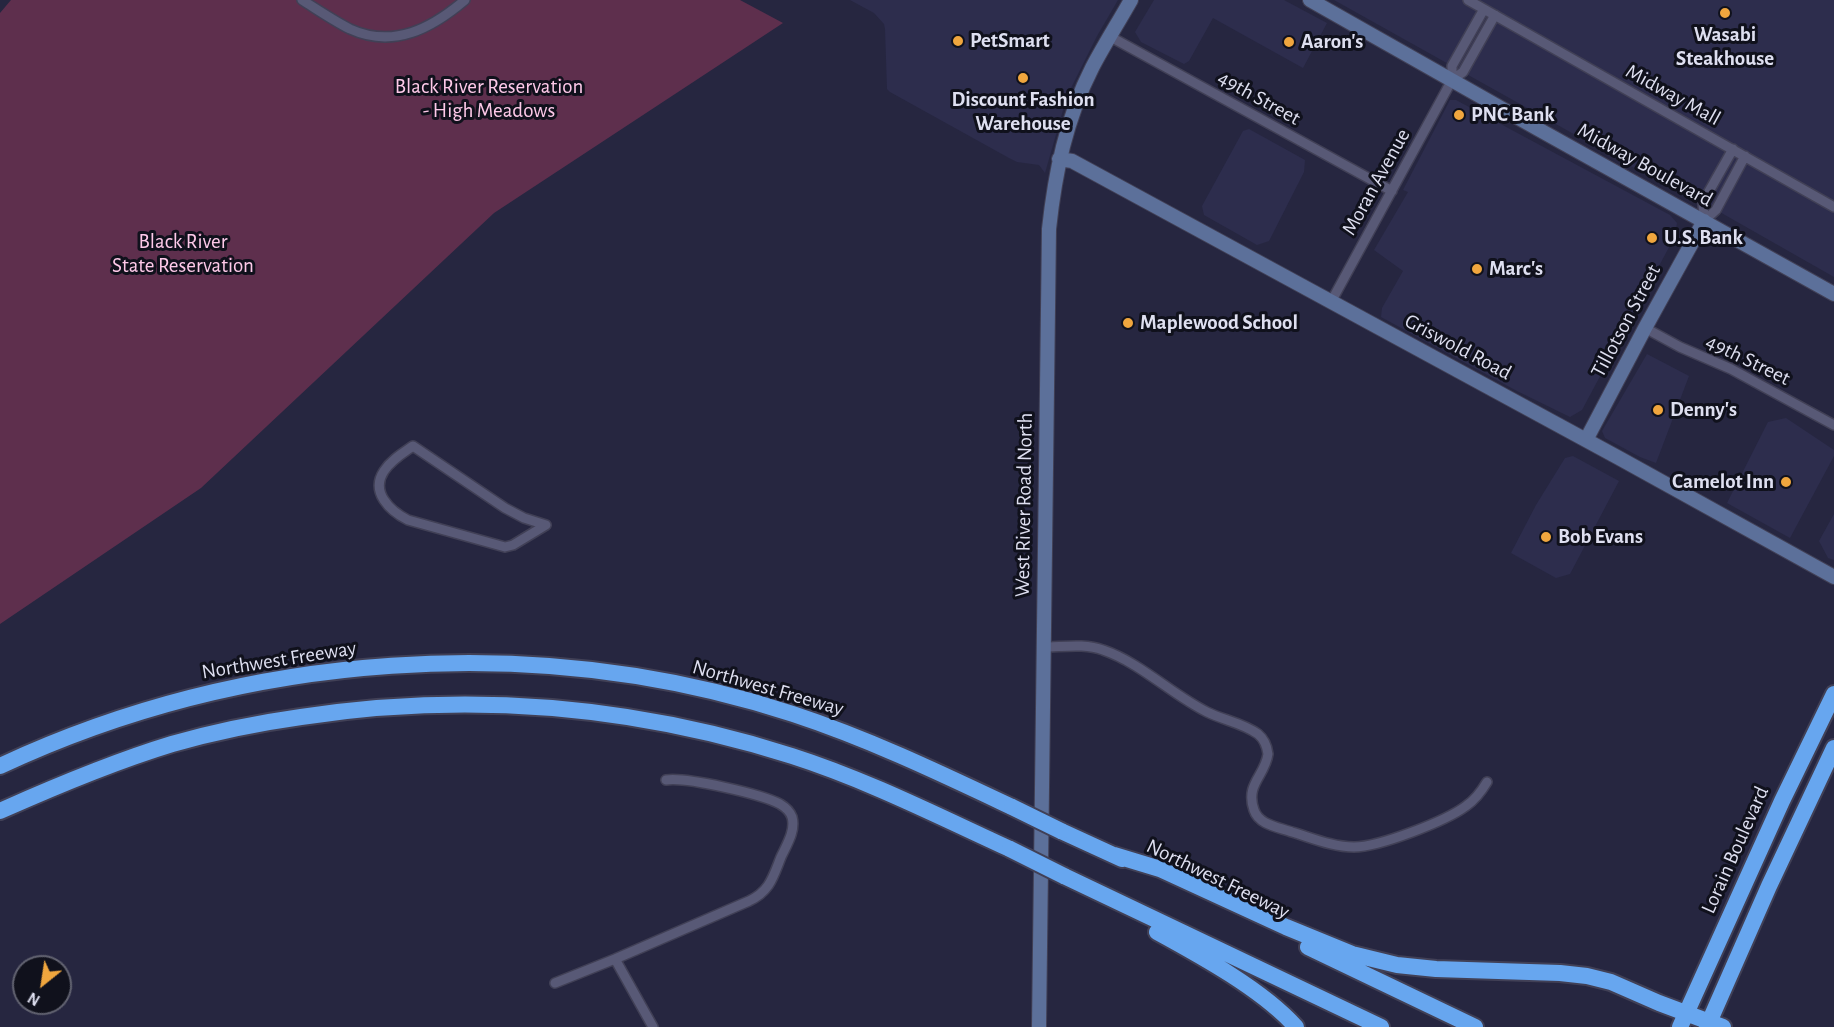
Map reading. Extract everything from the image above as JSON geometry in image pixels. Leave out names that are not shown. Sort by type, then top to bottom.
[{"type":"highway","name":"Northwest Freeway","points":[[0,766],[102,724],[180,701],[255,683],[308,674],[387,666],[461,663],[573,669],[647,679],[791,714],[919,763],[1475,1027]]},
{"type":"highway","name":"Lorain Boulevard","points":[[1683,1020],[1782,801],[1834,694]]},
{"type":"highway","points":[[0,811],[102,767],[174,744],[239,728],[347,710],[452,704],[569,709],[634,717],[702,731],[794,757],[836,772],[957,825],[1063,878],[1381,1027]]},
{"type":"highway","points":[[1114,855],[1160,869],[1286,927],[1352,954],[1397,965],[1436,969],[1587,976],[1611,982],[1683,1020],[1713,1025],[1769,886],[1834,748]]},
{"type":"highway","points":[[1063,878],[1210,962],[1262,997],[1296,1027]]},
{"type":"street","points":[[302,0],[350,29],[360,33],[386,36],[406,35],[424,29],[465,0]]},
{"type":"street","name":"West River Road North","points":[[1039,1027],[1048,252],[1053,191],[1059,159],[1076,104],[1091,69],[1131,0]]},
{"type":"street","name":"Midway Boulevard","points":[[1310,0],[1834,294]]},
{"type":"street","points":[[1468,0],[1484,9]]},
{"type":"street","name":"Moran Avenue","points":[[1452,80],[1452,66],[1484,9]]},
{"type":"street","name":"Midway Mall","points":[[1484,9],[1834,207]]},
{"type":"street","name":"Moran Avenue","points":[[1331,302],[1452,80],[1463,72],[1495,15]]},
{"type":"street","name":"49th Street","points":[[1109,36],[1392,191]]},
{"type":"street","name":"Tillotson Street","points":[[1704,222],[1703,202],[1732,149]]},
{"type":"street","name":"Tillotson Street","points":[[1586,440],[1704,222],[1716,210],[1745,156]]},
{"type":"street","name":"Griswold Road","points":[[1059,159],[1072,161],[1834,577]]},
{"type":"street","name":"49th Street","points":[[1645,328],[1680,347],[1731,369],[1834,425]]},
{"type":"street","points":[[413,446],[505,508],[524,518],[546,525],[513,545],[505,547],[496,545],[408,520],[396,514],[383,499],[380,487],[381,478],[390,463],[413,446]]},
{"type":"street","points":[[1043,647],[1089,647],[1106,651],[1134,665],[1206,711],[1248,728],[1259,735],[1265,742],[1268,758],[1251,794],[1256,816],[1266,823],[1319,840],[1353,847],[1378,844],[1454,814],[1478,796],[1487,782]]},
{"type":"street","points":[[555,983],[749,901],[762,894],[773,877],[791,833],[792,816],[788,811],[778,803],[703,783],[666,780]]},
{"type":"street","points":[[615,959],[653,1027]]},
{"type":"shaded area","points":[[850,0],[1118,0],[1067,96],[1045,173],[1039,165],[1017,162],[890,92],[887,89],[884,24],[874,13]]},
{"type":"shaded area","points":[[1154,0],[1284,0],[1327,23],[1303,68],[1213,18],[1189,61],[1184,64],[1141,42],[1135,32]]},
{"type":"shaded area","points":[[1334,0],[1834,0],[1834,277],[1694,196],[1690,199]]},
{"type":"shaded area","points":[[1450,100],[1456,100],[1670,215],[1677,223],[1675,236],[1582,410],[1570,417],[1517,391],[1381,317],[1382,308],[1403,271],[1374,250],[1408,192],[1403,190]]},
{"type":"shaded area","points":[[1249,129],[1305,160],[1304,172],[1269,241],[1257,245],[1204,215],[1202,206],[1243,131]]},
{"type":"shaded area","points":[[1647,354],[1689,376],[1656,463],[1605,438],[1602,431]]},
{"type":"shaded area","points":[[1786,418],[1834,450],[1834,456],[1790,538],[1727,503],[1768,422]]},
{"type":"shaded area","points":[[1573,456],[1619,481],[1570,574],[1556,578],[1511,553],[1536,505],[1565,458]]},
{"type":"shaded area","points":[[1834,514],[1834,560],[1828,558],[1819,541]]},
{"type":"green space","name":"Black River State Reservation","points":[[11,0],[740,0],[783,23],[494,213],[201,488],[0,624],[0,13]]},
{"type":"place","name":"Wasabi Steakhouse","points":[[1725,13]]},
{"type":"place","name":"PetSmart","points":[[958,41]]},
{"type":"place","name":"Aaron's","points":[[1289,42]]},
{"type":"place","name":"Discount Fashion Warehouse","points":[[1023,78]]},
{"type":"place","name":"PNC Bank","points":[[1459,115]]},
{"type":"place","name":"U.S. Bank","points":[[1652,238]]},
{"type":"place","name":"Marc's","points":[[1477,269]]},
{"type":"place","name":"Maplewood School","points":[[1128,323]]},
{"type":"place","name":"Denny's","points":[[1658,410]]},
{"type":"place","name":"Camelot Inn","points":[[1786,482]]},
{"type":"place","name":"Bob Evans","points":[[1546,537]]},
{"type":"park label","name":"Black River Reservation - High Meadows","points":[[489,99]]}]
